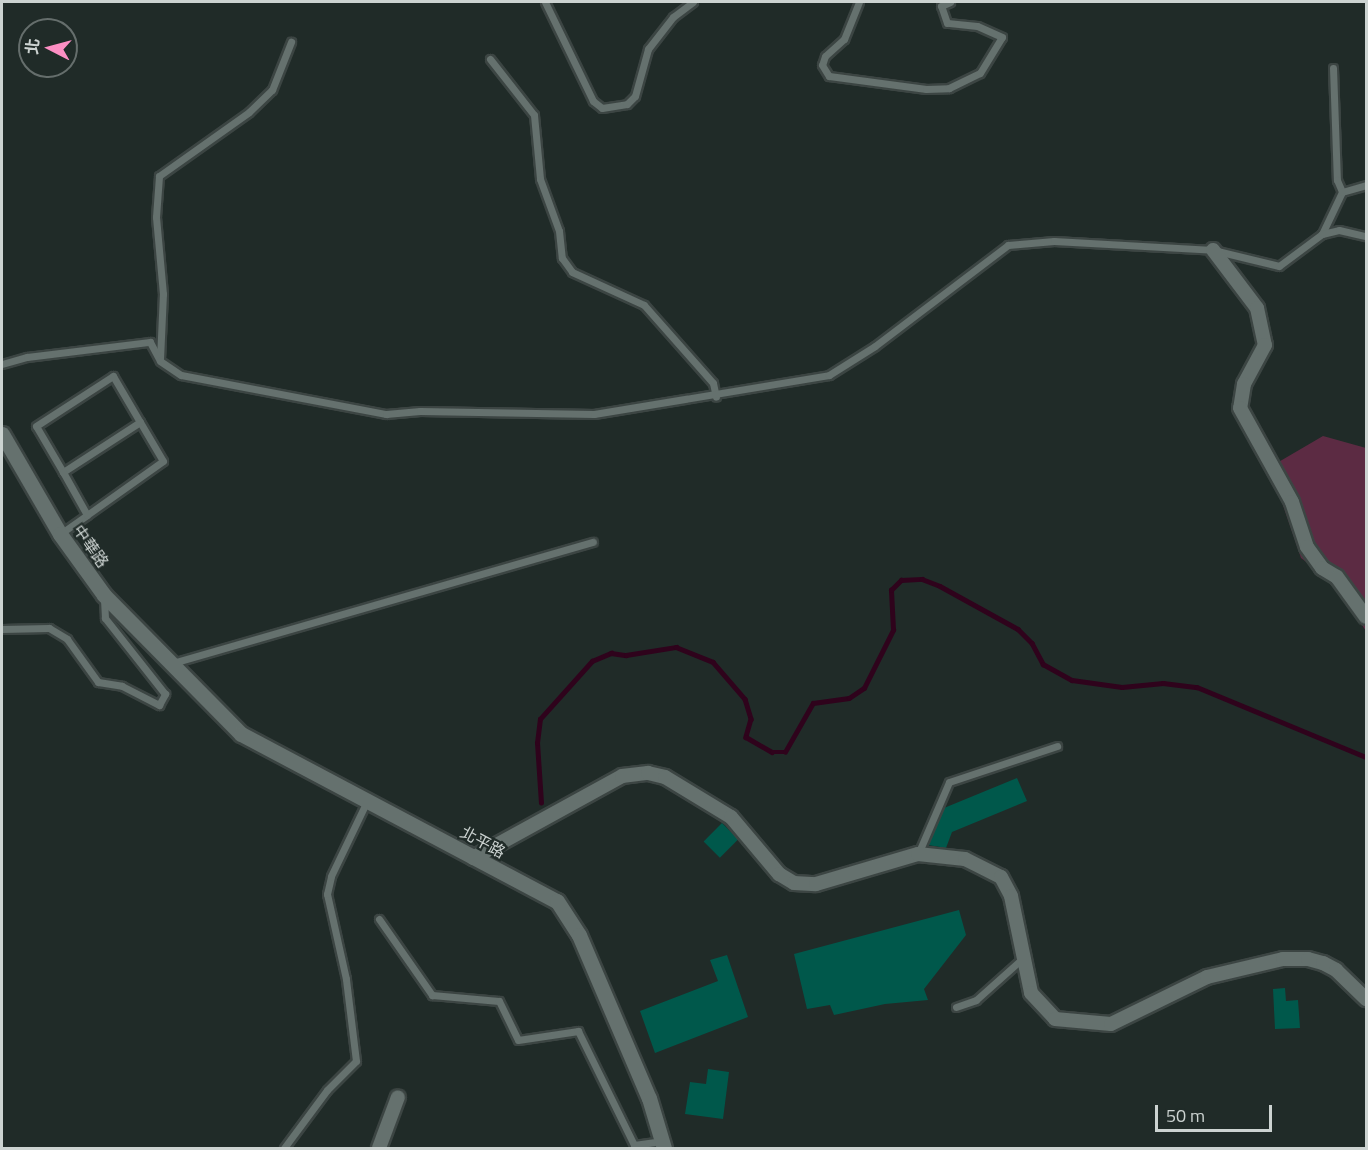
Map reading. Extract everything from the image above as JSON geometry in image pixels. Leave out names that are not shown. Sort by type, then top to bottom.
[{"type":"street","points":[[1213,250],[1257,308],[1265,345],[1244,384],[1240,408],[1292,502],[1307,547],[1322,568],[1337,577],[1366,617]]},
{"type":"street","name":"中華路","points":[[2,434],[60,534],[104,595],[170,664]]},
{"type":"street","name":"北平路","points":[[170,664],[241,734],[557,901],[579,935],[664,1145]]},
{"type":"street","points":[[474,858],[622,776],[648,773],[665,777],[731,817],[779,874],[794,884],[816,884],[918,854],[965,859],[1000,877],[1011,896],[1030,993],[1055,1020],[1111,1024],[1207,977],[1283,959],[1308,958],[1330,966],[1366,999]]},
{"type":"street","points":[[379,1149],[398,1097]]},
{"type":"lane","points":[[545,2],[593,101],[602,108],[627,104],[635,96],[648,49],[673,17],[693,2]]},
{"type":"lane","points":[[859,2],[844,39],[825,56],[822,65],[829,76],[926,89],[950,88],[968,81],[990,59],[1002,37],[977,26],[947,23],[941,6],[950,2]]},
{"type":"lane","points":[[160,361],[163,294],[156,217],[159,176],[249,112],[272,90],[291,42]]},
{"type":"lane","points":[[490,59],[534,115],[540,179],[559,231],[562,258],[572,272],[644,305],[713,383],[716,397]]},
{"type":"lane","points":[[1333,68],[1336,180],[1342,192]]},
{"type":"lane","points":[[1322,234],[1342,192],[1366,185]]},
{"type":"lane","points":[[2,364],[27,357],[150,342],[160,361],[181,375],[386,414],[420,411],[594,414],[716,397],[829,375],[867,352],[1008,245],[1054,241],[1213,250],[1278,266],[1322,234],[1339,230],[1366,236]]},
{"type":"lane","points":[[60,534],[87,515],[163,461],[113,376],[36,426],[87,515]]},
{"type":"lane","points":[[63,472],[140,422]]},
{"type":"lane","points":[[170,664],[593,542]]},
{"type":"lane","points":[[2,628],[49,628],[68,639],[98,682],[122,686],[159,705],[165,694],[105,618],[104,595]]},
{"type":"lane","points":[[918,854],[949,782],[1056,746]]},
{"type":"lane","points":[[284,1149],[327,1090],[356,1061],[346,979],[327,894],[331,876],[367,801]]},
{"type":"lane","points":[[379,919],[432,995],[499,1001],[518,1041],[578,1030],[634,1145],[664,1145]]},
{"type":"lane","points":[[956,1007],[976,1000],[1024,957]]},
{"type":"shaded area","points":[[1323,436],[1366,448],[1366,631],[1332,581],[1301,558],[1270,467]]},
{"type":"building","points":[[1017,778],[1027,801],[952,832],[946,848],[928,845],[944,808]]},
{"type":"building","points":[[722,823],[738,839],[720,858],[704,841]]},
{"type":"building","points":[[959,910],[966,935],[924,989],[928,1000],[885,1004],[834,1015],[830,1005],[807,1009],[794,954]]},
{"type":"building","points":[[727,955],[748,1017],[655,1053],[640,1011],[718,981],[710,960]]},
{"type":"building","points":[[1285,988],[1286,1001],[1298,1000],[1300,1028],[1275,1029],[1273,989]]},
{"type":"building","points":[[708,1069],[729,1072],[723,1119],[685,1114],[690,1082],[706,1084]]},
{"type":"waterway","points":[[541,803],[537,743],[540,719],[592,661],[611,653],[626,655],[676,647],[713,662],[745,699],[751,719],[746,737],[772,752],[785,752],[813,703],[849,698],[864,688],[893,630],[891,590],[901,580],[922,579],[940,586],[1018,629],[1032,643],[1043,664],[1072,680],[1122,687],[1163,683],[1197,687],[1366,757]]}]
